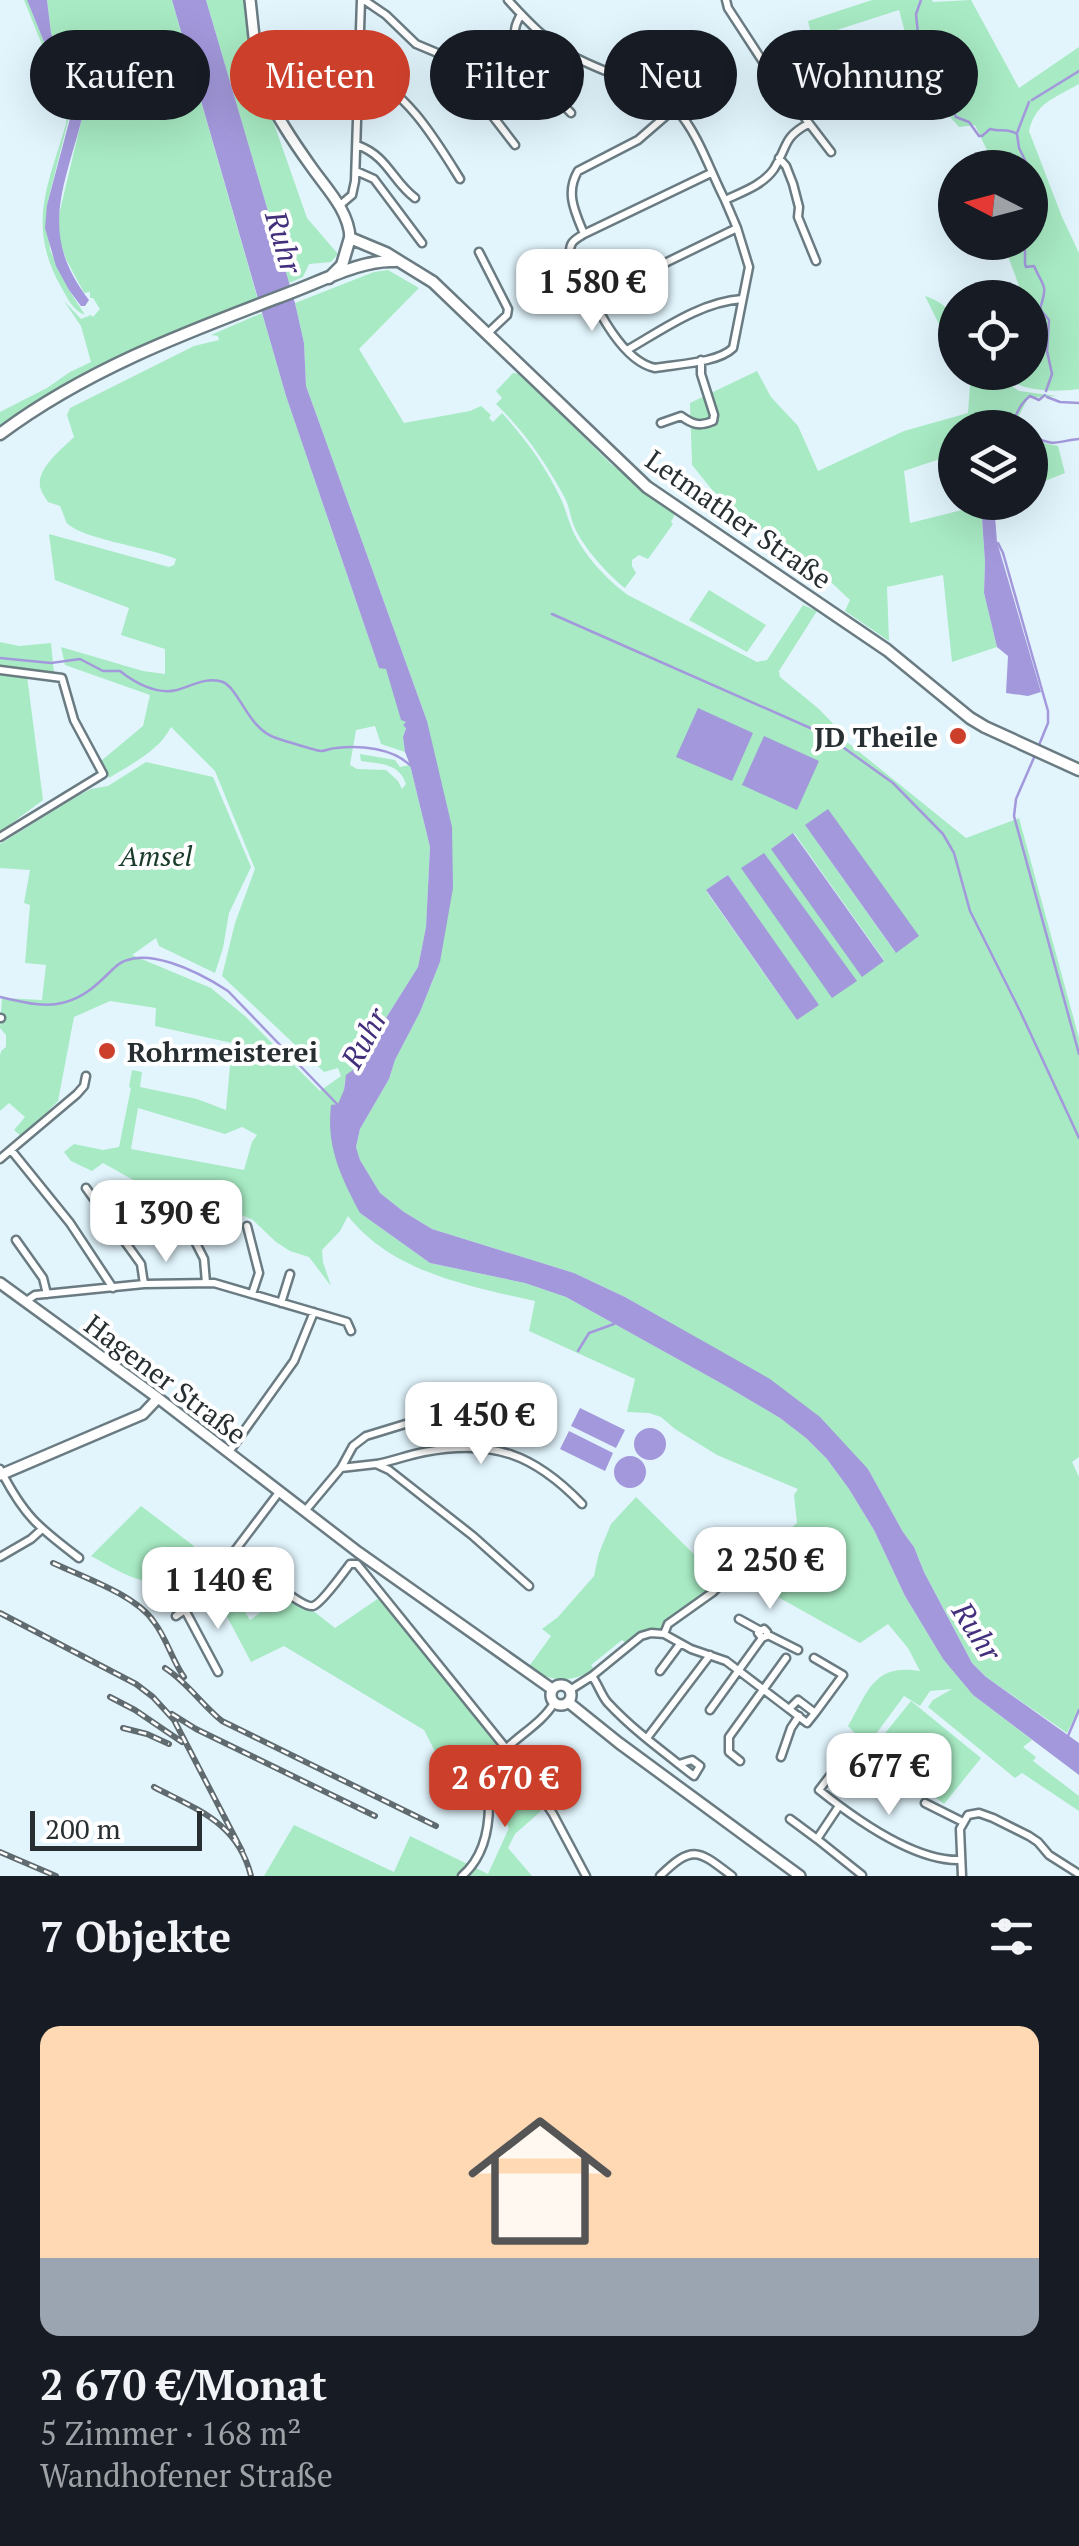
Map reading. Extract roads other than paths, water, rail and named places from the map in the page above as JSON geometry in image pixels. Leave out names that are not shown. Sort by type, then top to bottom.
[{"type":"main road","points":[[250,0],[259,68],[270,100],[348,223],[350,238],[342,265],[329,278]]},
{"type":"main road","name":"Letmather Straße","points":[[350,238],[376,248],[432,282],[647,487],[879,644],[970,718],[1079,770]]},
{"type":"main road","points":[[0,434],[132,356],[329,278],[375,262],[400,262]]},
{"type":"main road","name":"Hagener Straße","points":[[0,1283],[358,1552],[552,1690]]},
{"type":"main road","points":[[1,1472],[143,1414],[158,1398]]},
{"type":"main road","points":[[559,1684],[570,1690],[568,1702],[560,1705],[551,1698],[552,1690],[559,1684]]},
{"type":"main road","points":[[568,1702],[800,1876]]},
{"type":"street","points":[[361,30],[362,0],[386,15],[416,44],[447,57],[515,145]]},
{"type":"street","points":[[508,0],[531,26],[573,56],[604,71]]},
{"type":"street","points":[[726,0],[745,35],[831,152]]},
{"type":"street","points":[[514,30],[521,14]]},
{"type":"street","points":[[410,108],[460,179]]},
{"type":"street","points":[[339,206],[352,195],[358,120]]},
{"type":"street","points":[[584,234],[571,197],[578,171],[638,140],[661,120]]},
{"type":"street","points":[[684,120],[725,200],[749,267],[733,348],[724,356],[655,368],[642,364],[609,328],[570,255],[572,241],[711,173]]},
{"type":"street","points":[[725,200],[764,179],[780,158],[788,137],[808,124]]},
{"type":"street","points":[[357,144],[382,159],[416,198]]},
{"type":"street","points":[[780,158],[793,184],[798,217],[816,261]]},
{"type":"street","points":[[356,171],[374,180],[422,243]]},
{"type":"street","points":[[593,298],[737,228]]},
{"type":"street","points":[[479,252],[508,309],[507,315],[488,333]]},
{"type":"street","points":[[627,350],[698,310],[728,300],[742,300]]},
{"type":"street","points":[[661,422],[681,416],[692,424],[713,421],[701,360]]},
{"type":"street","points":[[0,670],[62,678],[74,720],[103,774],[0,837]]},
{"type":"street","points":[[0,1159],[54,1116],[84,1086],[86,1076]]},
{"type":"street","points":[[11,1150],[70,1222],[113,1288]]},
{"type":"street","points":[[86,1188],[141,1264],[144,1284]]},
{"type":"street","points":[[173,1198],[204,1259],[206,1283]]},
{"type":"street","points":[[247,1226],[258,1272],[252,1294]]},
{"type":"street","points":[[16,1240],[44,1278],[47,1294]]},
{"type":"street","points":[[281,1302],[290,1274]]},
{"type":"street","points":[[25,1302],[36,1295],[144,1284],[220,1284],[347,1322],[352,1331]]},
{"type":"street","points":[[228,1452],[294,1361],[313,1314]]},
{"type":"street","points":[[305,1511],[341,1468],[353,1446],[366,1436],[484,1400]]},
{"type":"street","points":[[341,1468],[443,1448],[473,1447],[516,1455],[534,1464],[582,1504]]},
{"type":"street","points":[[376,1464],[390,1470],[530,1586]]},
{"type":"street","points":[[1,1472],[20,1505],[41,1530],[79,1558]]},
{"type":"street","points":[[176,1616],[196,1602],[280,1492]]},
{"type":"street","points":[[0,1557],[41,1530]]},
{"type":"street","points":[[236,1551],[290,1595],[310,1606],[329,1592],[350,1564],[357,1564],[507,1749],[553,1814],[586,1876]]},
{"type":"street","points":[[664,1634],[668,1624],[725,1580]]},
{"type":"street","points":[[185,1610],[218,1672]]},
{"type":"street","points":[[739,1619],[798,1650]]},
{"type":"street","points":[[570,1690],[641,1636],[664,1634],[726,1661],[807,1723],[844,1675],[814,1658]]},
{"type":"street","points":[[710,1710],[763,1634]]},
{"type":"street","points":[[660,1671],[680,1644]]},
{"type":"street","points":[[647,1738],[710,1656]]},
{"type":"street","points":[[740,1761],[730,1752],[730,1737],[786,1658]]},
{"type":"street","points":[[592,1676],[607,1702],[679,1764]]},
{"type":"street","points":[[789,1709],[798,1700],[816,1713]]},
{"type":"street","points":[[462,1876],[475,1863],[488,1828],[491,1768],[538,1724],[554,1703]]},
{"type":"street","points":[[780,1756],[799,1716]]},
{"type":"street","points":[[842,1759],[819,1790],[884,1836],[940,1859],[961,1860]]},
{"type":"street","points":[[925,1803],[962,1822]]},
{"type":"street","points":[[817,1839],[839,1806]]},
{"type":"street","points":[[962,1876],[962,1822],[974,1814],[992,1818],[1038,1842],[1049,1856],[1079,1874]]},
{"type":"street","points":[[790,1819],[862,1875]]},
{"type":"street","points":[[660,1876],[678,1858],[698,1854],[732,1876]]},
{"type":"waterway","points":[[921,0],[916,14],[921,64],[934,90],[949,102],[956,117],[969,122],[979,136],[990,129],[1010,131],[1017,134],[1020,150]]},
{"type":"waterway","points":[[1032,100],[1079,71]]},
{"type":"waterway","points":[[1017,133],[1029,102]]},
{"type":"waterway","points":[[1025,260],[1026,267],[1034,266],[1042,283],[1040,309],[1049,320],[1047,351],[1052,374],[1046,391]]},
{"type":"waterway","points":[[1018,410],[1030,396],[1039,400],[1045,395]]},
{"type":"waterway","points":[[1047,397],[1079,403]]},
{"type":"waterway","points":[[1048,442],[1079,439]]},
{"type":"waterway","points":[[998,543],[1048,711],[1048,723],[1039,745]]},
{"type":"waterway","points":[[552,614],[826,735],[893,783],[943,834],[954,853],[970,911],[1079,1138]]},
{"type":"waterway","points":[[0,658],[51,663],[80,659],[103,671],[120,671],[139,684],[162,691],[217,680],[229,686],[258,727],[276,738],[321,751],[345,747],[375,749],[410,765]]},
{"type":"waterway","points":[[1036,753],[1016,799],[1014,816],[1079,1054]]},
{"type":"waterway","points":[[0,997],[39,1004],[62,1003],[84,994],[125,961],[139,958],[171,963],[228,991],[337,1104]]},
{"type":"waterway","points":[[578,1351],[589,1333],[614,1324]]},
{"type":"waterway","points":[[1068,1736],[1079,1710]]},
{"type":"railway","points":[[53,1563],[108,1588],[146,1612],[184,1677]]},
{"type":"railway","points":[[0,1613],[136,1684],[153,1697],[174,1720],[242,1851]]},
{"type":"railway","points":[[165,1668],[222,1721],[436,1826]]},
{"type":"railway","points":[[110,1697],[182,1742]]},
{"type":"railway","points":[[172,1714],[375,1816]]},
{"type":"railway","points":[[123,1728],[169,1744]]},
{"type":"railway","points":[[154,1787],[201,1811],[226,1831],[237,1843],[251,1876]]},
{"type":"railway","points":[[0,1852],[56,1876]]},
{"type":"place","name":"JD Theile","points":[[958,736]]},
{"type":"place","name":"Rohrmeisterei","points":[[107,1051]]},
{"type":"water label","name":"Ruhr","points":[[284,242]]},
{"type":"water label","name":"Ruhr","points":[[364,1038]]},
{"type":"water label","name":"Ruhr","points":[[977,1631]]},
{"type":"park label","name":"Amsel","points":[[156,855]]}]
